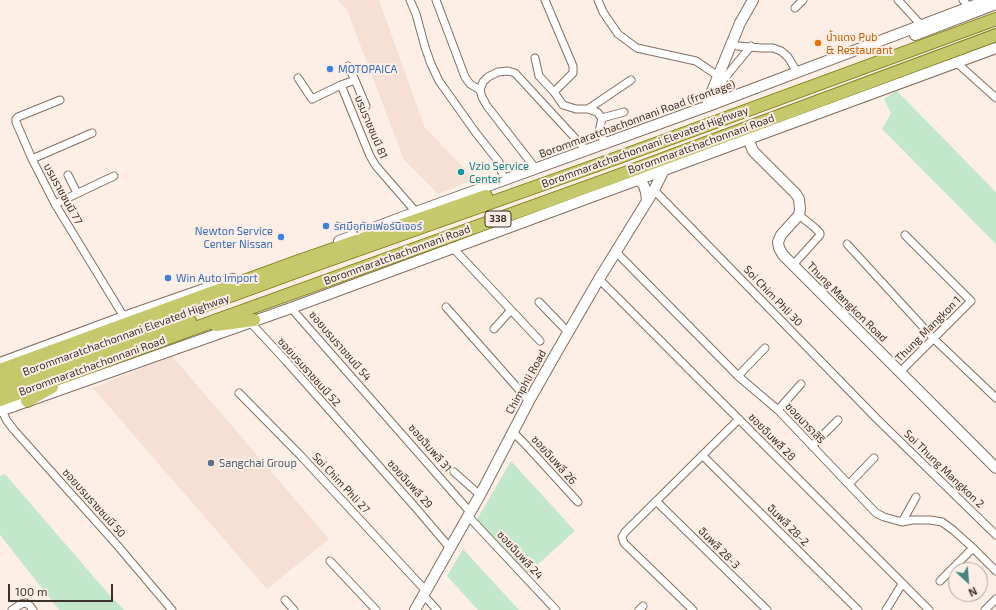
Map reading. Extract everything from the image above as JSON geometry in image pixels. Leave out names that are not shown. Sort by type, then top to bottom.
[{"type":"main road","name":"Borommaratchachonnani Road (frontage)","points":[[0,363],[716,104],[921,25],[966,4],[988,0]]},
{"type":"main road","points":[[751,1],[740,22],[708,100],[716,104],[765,90],[838,64],[996,4]]},
{"type":"main road","name":"Borommaratchachonnani Road","points":[[0,370],[296,262],[712,117],[996,14]]},
{"type":"main road","name":"Borommaratchachonnani Elevated Highway","points":[[0,380],[996,19]]},
{"type":"main road","name":"Borommaratchachonnani Elevated Highway","points":[[0,390],[318,274],[614,169],[996,29]]},
{"type":"main road","name":"Borommaratchachonnani Road","points":[[1,407],[80,370],[587,186],[996,35]]},
{"type":"main road","points":[[799,215],[799,199],[796,194],[753,151],[748,139],[851,96],[996,44]]},
{"type":"main road","name":"338","points":[[1,407],[27,401],[291,308],[996,48]]},
{"type":"main road","name":"Chimphli Road","points":[[415,610],[480,495],[529,401],[568,332],[654,190],[664,170]]},
{"type":"main road","points":[[637,180],[644,186],[647,201]]},
{"type":"main road","name":"Thung Mangkon Road","points":[[799,215],[781,235],[778,242],[779,248],[783,255],[996,468]]},
{"type":"main road","points":[[194,328],[252,321]]},
{"type":"main road","points":[[27,401],[80,370]]},
{"type":"street","points":[[410,0],[416,14],[431,64],[439,81],[476,133],[499,162],[504,180]]},
{"type":"street","points":[[436,0],[465,77],[470,84],[480,90]]},
{"type":"street","points":[[545,0],[573,66],[573,73],[554,92]]},
{"type":"street","points":[[598,0],[603,12],[618,34],[638,48],[696,62],[718,76]]},
{"type":"street","points":[[795,8],[803,0]]},
{"type":"street","points":[[898,0],[921,25]]},
{"type":"street","points":[[738,46],[773,48],[781,51],[788,57],[797,72]]},
{"type":"street","points":[[716,104],[719,90],[724,79],[751,46]]},
{"type":"street","points":[[535,58],[539,76],[554,92],[563,105],[576,109],[588,109],[597,112],[602,118]]},
{"type":"street","points":[[958,62],[996,98]]},
{"type":"street","points":[[348,66],[366,106]]},
{"type":"street","points":[[536,169],[487,106],[482,97],[480,90],[483,82],[488,77],[498,72],[515,73],[586,150]]},
{"type":"street","points":[[298,78],[312,99],[355,80]]},
{"type":"street","points":[[588,109],[631,80]]},
{"type":"street","name":"บรมราชชนนี 81","points":[[341,85],[370,156],[376,166],[416,212]]},
{"type":"street","name":"บรมราชชนนี 77","points":[[60,100],[18,117],[16,122],[32,159],[55,204],[124,317]]},
{"type":"street","points":[[602,118],[624,112]]},
{"type":"street","points":[[602,118],[599,132],[605,143]]},
{"type":"street","points":[[32,159],[92,133]]},
{"type":"street","points":[[68,175],[77,193]]},
{"type":"street","points":[[55,204],[114,176]]},
{"type":"street","name":"Soi Chim Phli 30","points":[[654,190],[876,419]]},
{"type":"street","points":[[793,265],[820,235],[814,227],[799,215]]},
{"type":"street","name":"Thung Mangkon 1","points":[[900,372],[971,302],[905,236]]},
{"type":"street","points":[[846,244],[934,339],[996,398]]},
{"type":"street","points":[[453,248],[540,341]]},
{"type":"street","name":"ซอยนาราสิริ","points":[[616,252],[738,376],[778,410],[876,513],[902,522],[912,520],[942,522],[973,548],[996,571]]},
{"type":"street","name":"ซอยฉิมพลี 28","points":[[599,280],[929,610]]},
{"type":"street","points":[[539,302],[568,332]]},
{"type":"street","points":[[446,307],[529,401]]},
{"type":"street","name":"ซอยบรมราชชนนี 54","points":[[291,308],[372,399]]},
{"type":"street","points":[[494,329],[511,310]]},
{"type":"street","name":"ซอยบรมราชชนนี 52","points":[[252,321],[352,436]]},
{"type":"street","points":[[738,376],[765,348]]},
{"type":"street","points":[[778,410],[802,384]]},
{"type":"street","name":"Soi Chim Phli 27","points":[[239,393],[301,456],[424,593],[437,610]]},
{"type":"street","name":"ซอยฉิมพลี 31","points":[[372,399],[469,514]]},
{"type":"street","name":"ซอยบรมราชชนนี 50","points":[[1,407],[7,421],[14,430],[117,545],[172,610]]},
{"type":"street","points":[[693,610],[624,543],[622,537],[625,532],[739,419]]},
{"type":"street","name":"Soi Thung Mangkon 2","points":[[876,419],[996,535]]},
{"type":"street","points":[[812,446],[838,420]]},
{"type":"street","name":"ซอยฉิมพลี 26","points":[[513,432],[578,502]]},
{"type":"street","name":"ซอยฉิมพลี 29","points":[[352,436],[450,548]]},
{"type":"street","name":"ฉิมพลี 28-2","points":[[702,455],[858,610]]},
{"type":"street","points":[[849,484],[874,458]]},
{"type":"street","points":[[454,472],[480,495]]},
{"type":"street","points":[[902,522],[916,497]]},
{"type":"street","name":"ฉิมพลี 28-3","points":[[656,501],[767,610]]},
{"type":"street","name":"ซอยฉิมพลี 24","points":[[469,514],[556,610]]},
{"type":"street","points":[[940,581],[973,548]]},
{"type":"street","points":[[330,561],[376,610]]},
{"type":"street","points":[[886,610],[902,584]]},
{"type":"street","points":[[985,610],[996,599]]},
{"type":"street","points":[[286,600],[294,610]]},
{"type":"street","points":[[12,610],[21,604],[26,603],[33,610]]},
{"type":"shaded area","points":[[338,0],[379,0],[425,128],[475,179],[438,194],[404,160],[347,10]]},
{"type":"shaded area","name":"Sangchai Group","points":[[172,356],[329,539],[267,589],[93,388]]},
{"type":"green space","points":[[897,91],[996,192],[996,244],[882,129],[891,113],[884,99]]},
{"type":"green space","points":[[511,461],[575,531],[526,575],[477,519]]},
{"type":"green space","points":[[5,474],[124,610],[59,610],[0,535],[0,476]]},
{"type":"green space","points":[[463,549],[519,610],[478,610],[447,576]]},
{"type":"place","name":"น้ำแดง Pub & Restaurant","points":[[818,43]]},
{"type":"place","name":"MOTOPAICA","points":[[330,69]]},
{"type":"place","name":"Vzio Service Center","points":[[461,172]]},
{"type":"place","name":"รัศมีอุทัยเฟอร์นิเจอร์","points":[[326,226]]},
{"type":"place","name":"Newton Service Center Nissan","points":[[281,237]]},
{"type":"place","name":"Win Auto Import","points":[[168,278]]},
{"type":"place","name":"Sangchai Group","points":[[211,463]]}]
